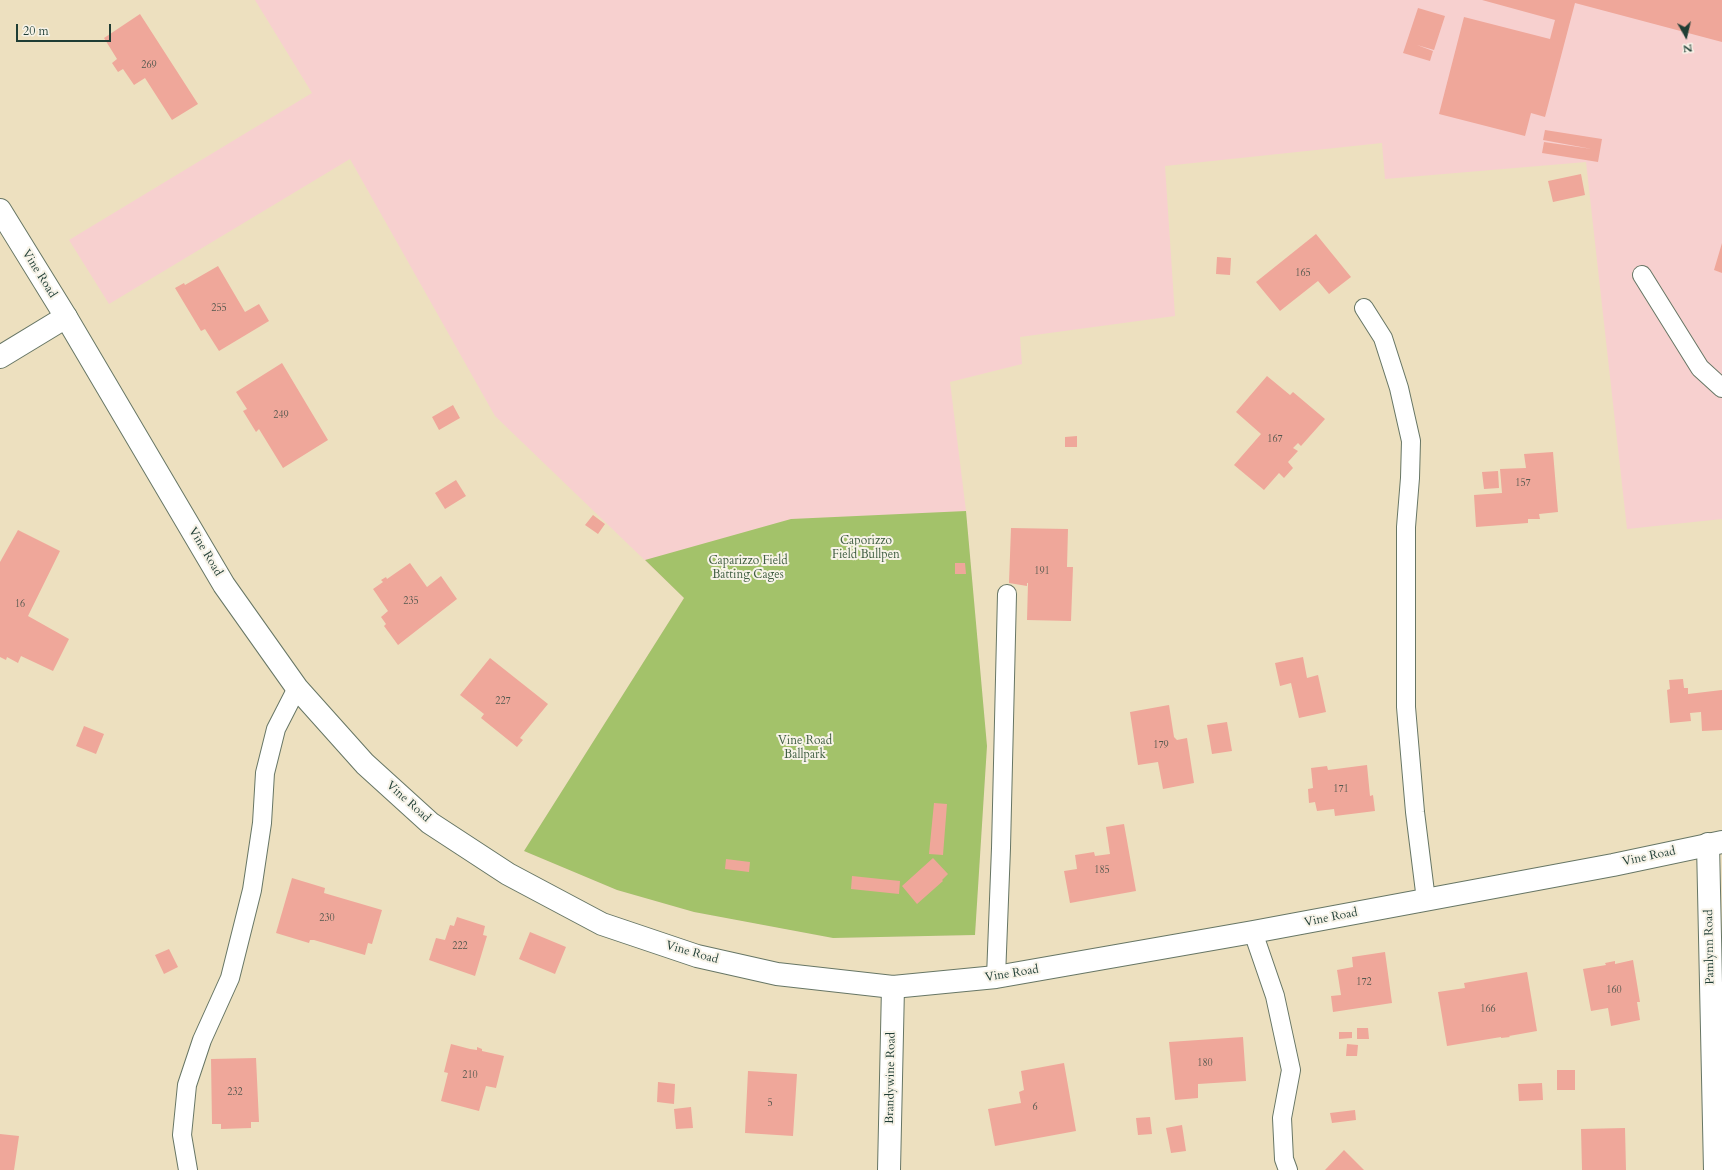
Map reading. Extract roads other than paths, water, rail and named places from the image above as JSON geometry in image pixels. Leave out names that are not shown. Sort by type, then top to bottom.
[{"type":"street","name":"Vine Road","points":[[0,210],[66,317],[224,585],[297,688],[365,764],[430,822],[508,874],[602,924],[698,956],[777,974],[893,987],[996,977],[1253,932],[1613,865],[1715,843]]},
{"type":"street","points":[[0,357],[66,317]]},
{"type":"street","name":"Pamlynn Road","points":[[1715,843],[1715,1170]]},
{"type":"street","name":"Brandywine Road","points":[[889,1170],[893,987]]},
{"type":"lane","points":[[1642,275],[1700,368],[1722,388]]},
{"type":"lane","points":[[1364,308],[1383,338],[1399,388],[1411,442],[1406,527],[1406,707],[1415,812],[1426,900]]},
{"type":"lane","points":[[996,977],[1001,848],[1007,594]]},
{"type":"lane","points":[[188,1170],[182,1136],[187,1084],[202,1040],[230,978],[252,890],[262,823],[265,772],[276,729],[297,688]]},
{"type":"lane","points":[[1253,932],[1275,996],[1291,1070],[1282,1118],[1284,1159],[1288,1170]]},
{"type":"park label","name":"Caporizzo Field Bullpen","points":[[866,548]]},
{"type":"park label","name":"Caparizzo Field Batting Cages","points":[[748,568]]},
{"type":"park label","name":"Vine Road Ballpark","points":[[805,748]]}]
